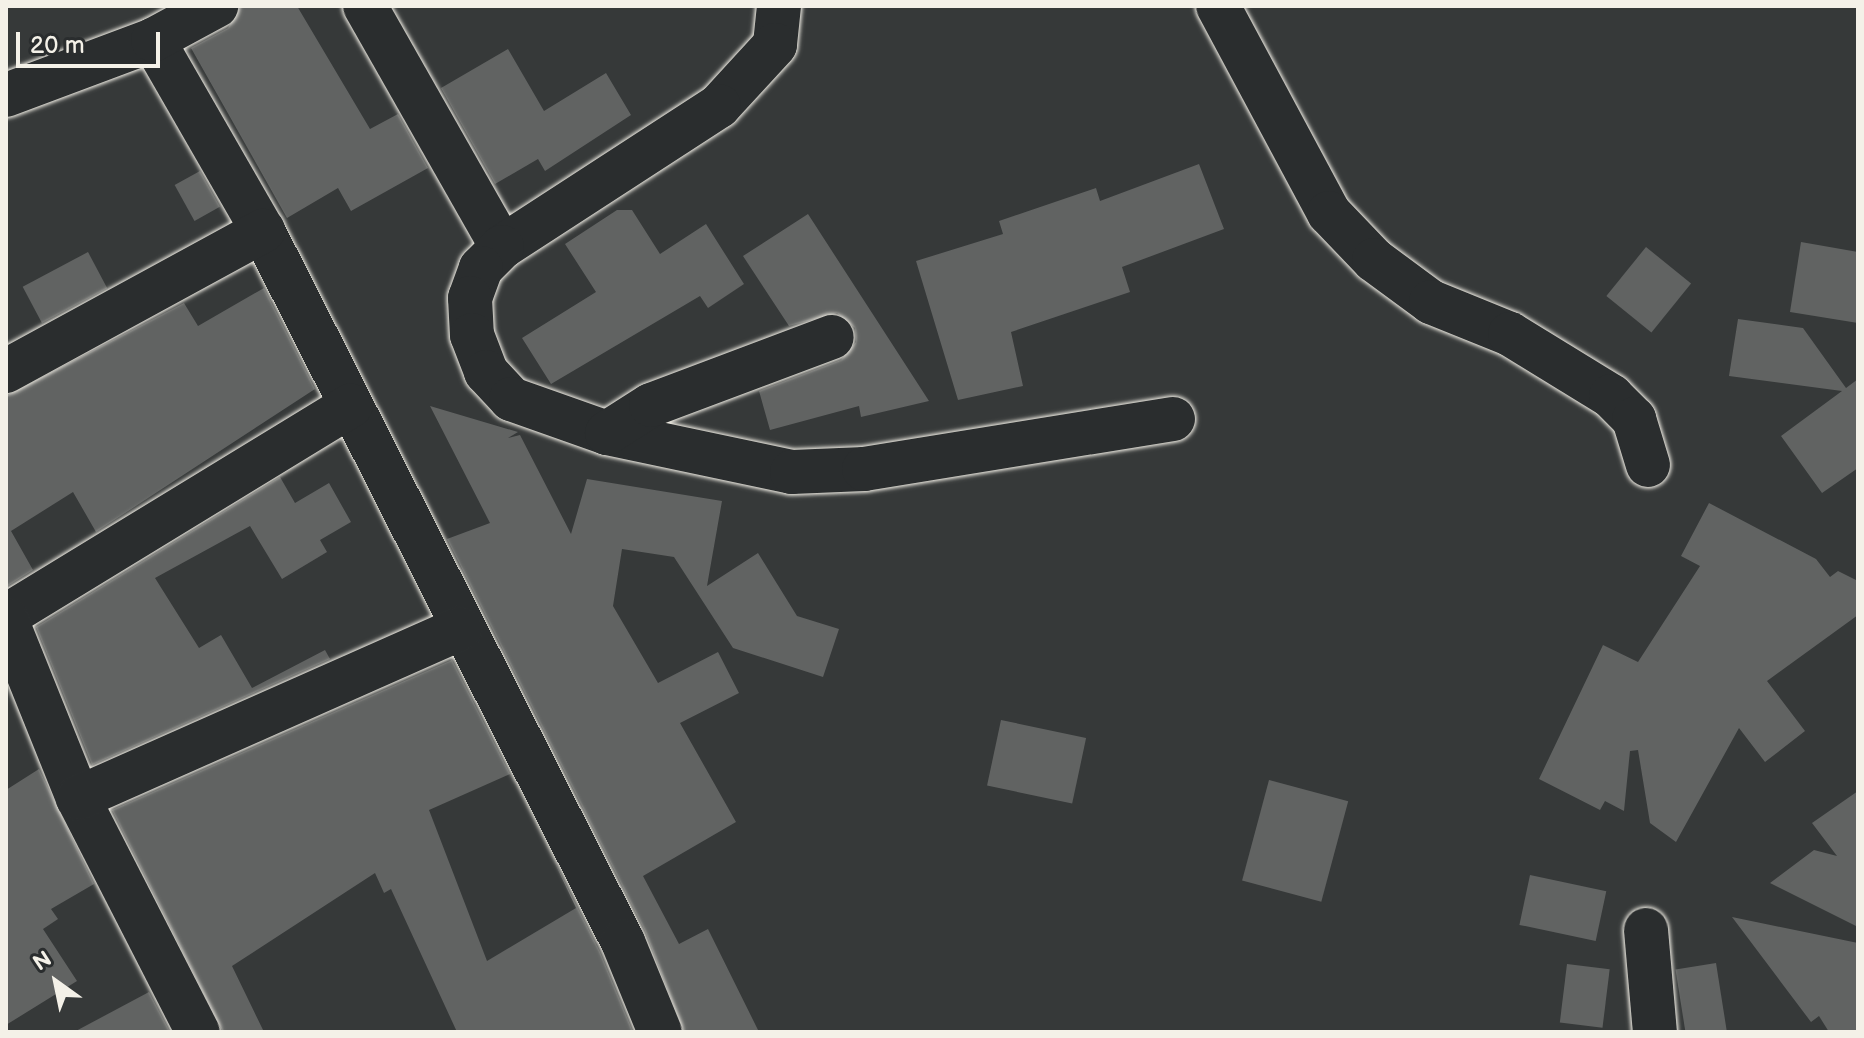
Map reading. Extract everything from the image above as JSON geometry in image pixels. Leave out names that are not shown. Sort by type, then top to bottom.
[{"type":"street","points":[[6,95],[153,40],[216,6]]},
{"type":"street","points":[[365,6],[502,247]]},
{"type":"street","points":[[779,6],[775,45],[719,106],[502,247],[481,268],[470,298],[472,335],[486,372],[511,399],[607,433],[792,472],[864,469],[1173,419]]},
{"type":"street","points":[[1218,6],[1329,213],[1374,260],[1431,302],[1510,334],[1611,396],[1634,419],[1648,465]]},
{"type":"street","points":[[153,40],[263,231],[460,629],[623,942],[660,1032]]},
{"type":"street","points":[[6,371],[263,231]]},
{"type":"street","points":[[607,433],[651,405],[832,337]]},
{"type":"street","points":[[198,1032],[78,798],[6,618],[351,405]]},
{"type":"street","points":[[78,798],[460,629]]},
{"type":"street","points":[[1646,930],[1655,1032]]},
{"type":"building","points":[[241,6],[297,6],[370,129],[398,114],[428,168],[351,211],[338,188],[287,218],[191,48],[228,28]]},
{"type":"building","points":[[508,49],[544,111],[606,73],[631,115],[545,171],[538,159],[495,184],[441,88]]},
{"type":"building","points":[[1199,164],[1224,229],[1122,267],[1130,292],[1011,332],[1023,386],[958,400],[916,261],[1003,234],[999,221],[1096,188],[1100,201]]},
{"type":"building","points":[[200,171],[220,207],[195,221],[175,185]]},
{"type":"building","points":[[617,210],[632,210],[660,254],[706,224],[744,284],[708,308],[700,296],[551,384],[522,338],[596,292],[565,244]]},
{"type":"building","points":[[808,214],[929,401],[861,417],[859,406],[770,430],[759,391],[841,360],[856,342],[855,328],[837,313],[789,326],[743,256]]},
{"type":"building","points":[[1801,242],[1858,252],[1858,323],[1790,312]]},
{"type":"building","points":[[1646,247],[1691,284],[1651,332],[1606,296]]},
{"type":"building","points":[[88,252],[107,288],[42,323],[23,287]]},
{"type":"building","points":[[264,288],[315,389],[96,532],[73,492],[11,531],[33,570],[6,587],[6,396],[184,303],[198,326]]},
{"type":"building","points":[[1738,319],[1803,328],[1846,388],[1858,379],[1858,468],[1822,493],[1781,436],[1842,391],[1729,376]]},
{"type":"building","points":[[430,406],[518,432],[508,438],[520,435],[571,534],[587,479],[722,501],[707,586],[758,553],[797,616],[839,629],[823,677],[733,648],[674,557],[622,549],[613,606],[658,683],[718,652],[739,693],[680,723],[736,822],[643,876],[679,944],[708,929],[759,1032],[684,1032],[645,931],[447,539],[490,523]]},
{"type":"building","points":[[280,477],[295,503],[329,483],[351,522],[320,540],[327,552],[282,579],[250,526],[155,578],[199,648],[221,635],[252,688],[325,650],[330,659],[92,765],[36,627]]},
{"type":"building","points":[[1709,503],[1816,559],[1830,577],[1838,571],[1858,581],[1858,615],[1767,681],[1805,731],[1765,762],[1739,728],[1676,842],[1650,823],[1638,750],[1630,751],[1624,811],[1605,801],[1600,810],[1539,779],[1603,645],[1638,662],[1700,566],[1681,556]]},
{"type":"building","points":[[452,660],[510,774],[429,810],[487,961],[576,908],[554,861],[600,952],[633,1032],[457,1032],[391,889],[384,893],[375,873],[232,966],[264,1032],[223,1032],[112,810]]},
{"type":"building","points":[[1001,720],[1086,738],[1072,804],[987,786]]},
{"type":"building","points":[[39,769],[94,884],[51,909],[58,919],[43,929],[77,981],[6,1025],[6,790]]},
{"type":"building","points":[[1269,780],[1348,801],[1321,902],[1242,880]]},
{"type":"building","points":[[1858,791],[1858,927],[1770,883],[1814,850],[1837,856],[1812,823]]},
{"type":"building","points":[[1530,875],[1606,891],[1596,941],[1519,925]]},
{"type":"building","points":[[1732,917],[1858,943],[1858,1032],[1829,1032],[1819,1016],[1811,1022]]},
{"type":"building","points":[[1716,963],[1727,1032],[1685,1032],[1676,969]]},
{"type":"building","points":[[1567,964],[1610,969],[1602,1028],[1560,1023]]},
{"type":"building","points":[[149,992],[170,1032],[74,1032]]}]
